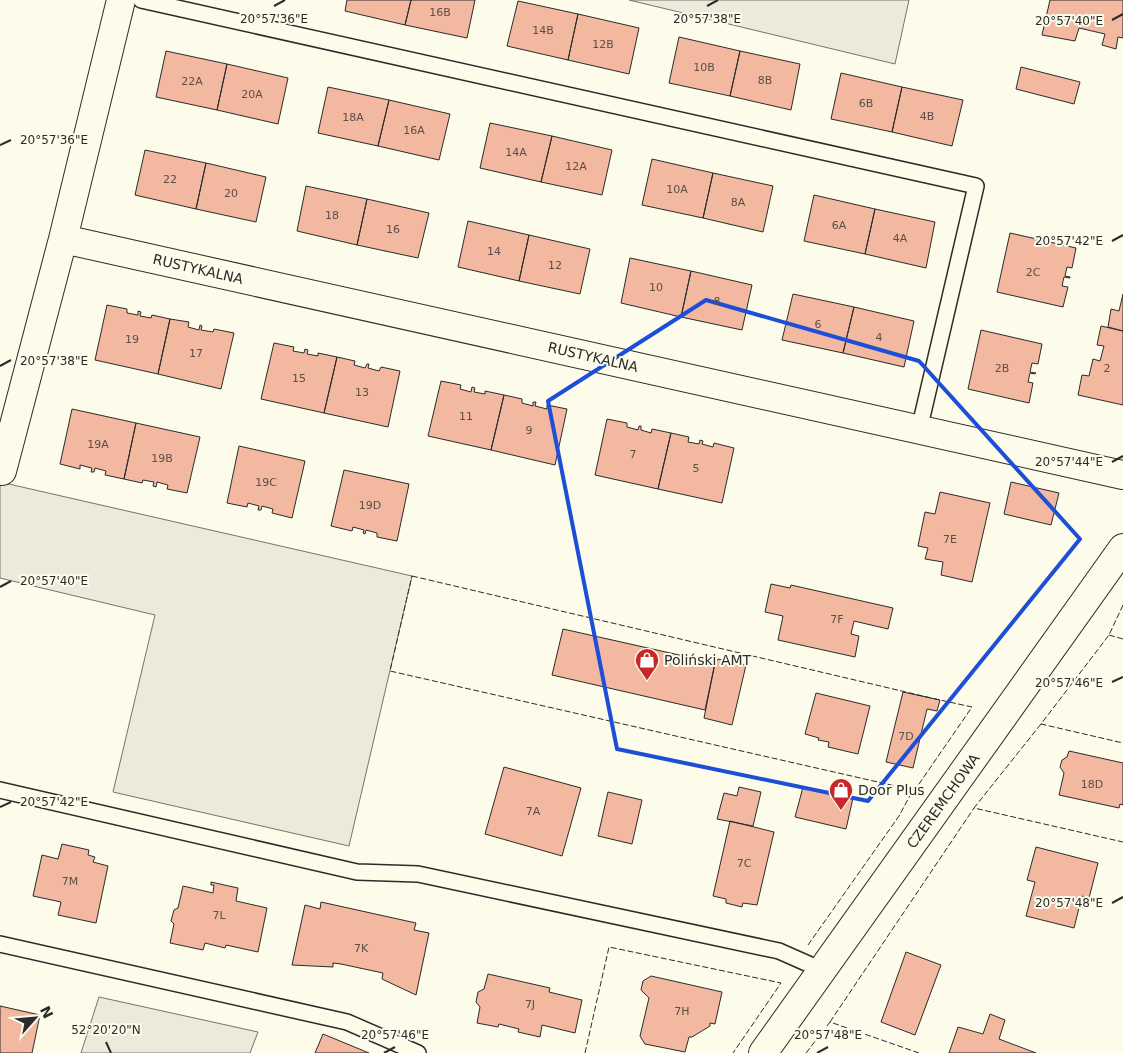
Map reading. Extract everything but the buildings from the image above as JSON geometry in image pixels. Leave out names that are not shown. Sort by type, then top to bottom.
[{"type":"street","points":[[2,471],[63,239],[121,0]]},
{"type":"street","name":"RUSTYKALNA","points":[[63,239],[1123,475]]},
{"type":"street","name":"CZEREMCHOWA","points":[[763,1053],[1123,548]]},
{"type":"lane","points":[[141,0],[976,186],[920,430]]},
{"type":"lane","points":[[0,790],[357,872],[418,874],[779,951],[822,970]]},
{"type":"lane","points":[[0,944],[347,1022],[418,1053]]},
{"type":"highlighted area","points":[[706,300],[919,361],[1080,539],[868,801],[617,749],[548,401]]},
{"type":"shaded area","points":[[629,0],[909,0],[895,64]]},
{"type":"shaded area","points":[[0,482],[412,576],[349,846],[113,792],[155,615],[0,578]]},
{"type":"shaded area","points":[[99,997],[258,1032],[250,1053],[81,1053]]},
{"type":"fence","points":[[412,576],[940,700],[972,707],[913,790],[390,671],[412,576]]},
{"type":"fence","points":[[1123,605],[1109,635],[1041,724],[1123,743]]},
{"type":"fence","points":[[1109,635],[1123,639]]},
{"type":"fence","points":[[1041,724],[974,808],[1123,842]]},
{"type":"fence","points":[[808,945],[899,816],[913,790]]},
{"type":"fence","points":[[830,1022],[974,808]]},
{"type":"fence","points":[[585,1053],[609,947],[781,983],[733,1053]]},
{"type":"fence","points":[[806,1053],[830,1022],[919,1053]]},
{"type":"place","name":"Poliński AMT","points":[[647,681]]},
{"type":"place","name":"Door Plus","points":[[841,811]]}]
